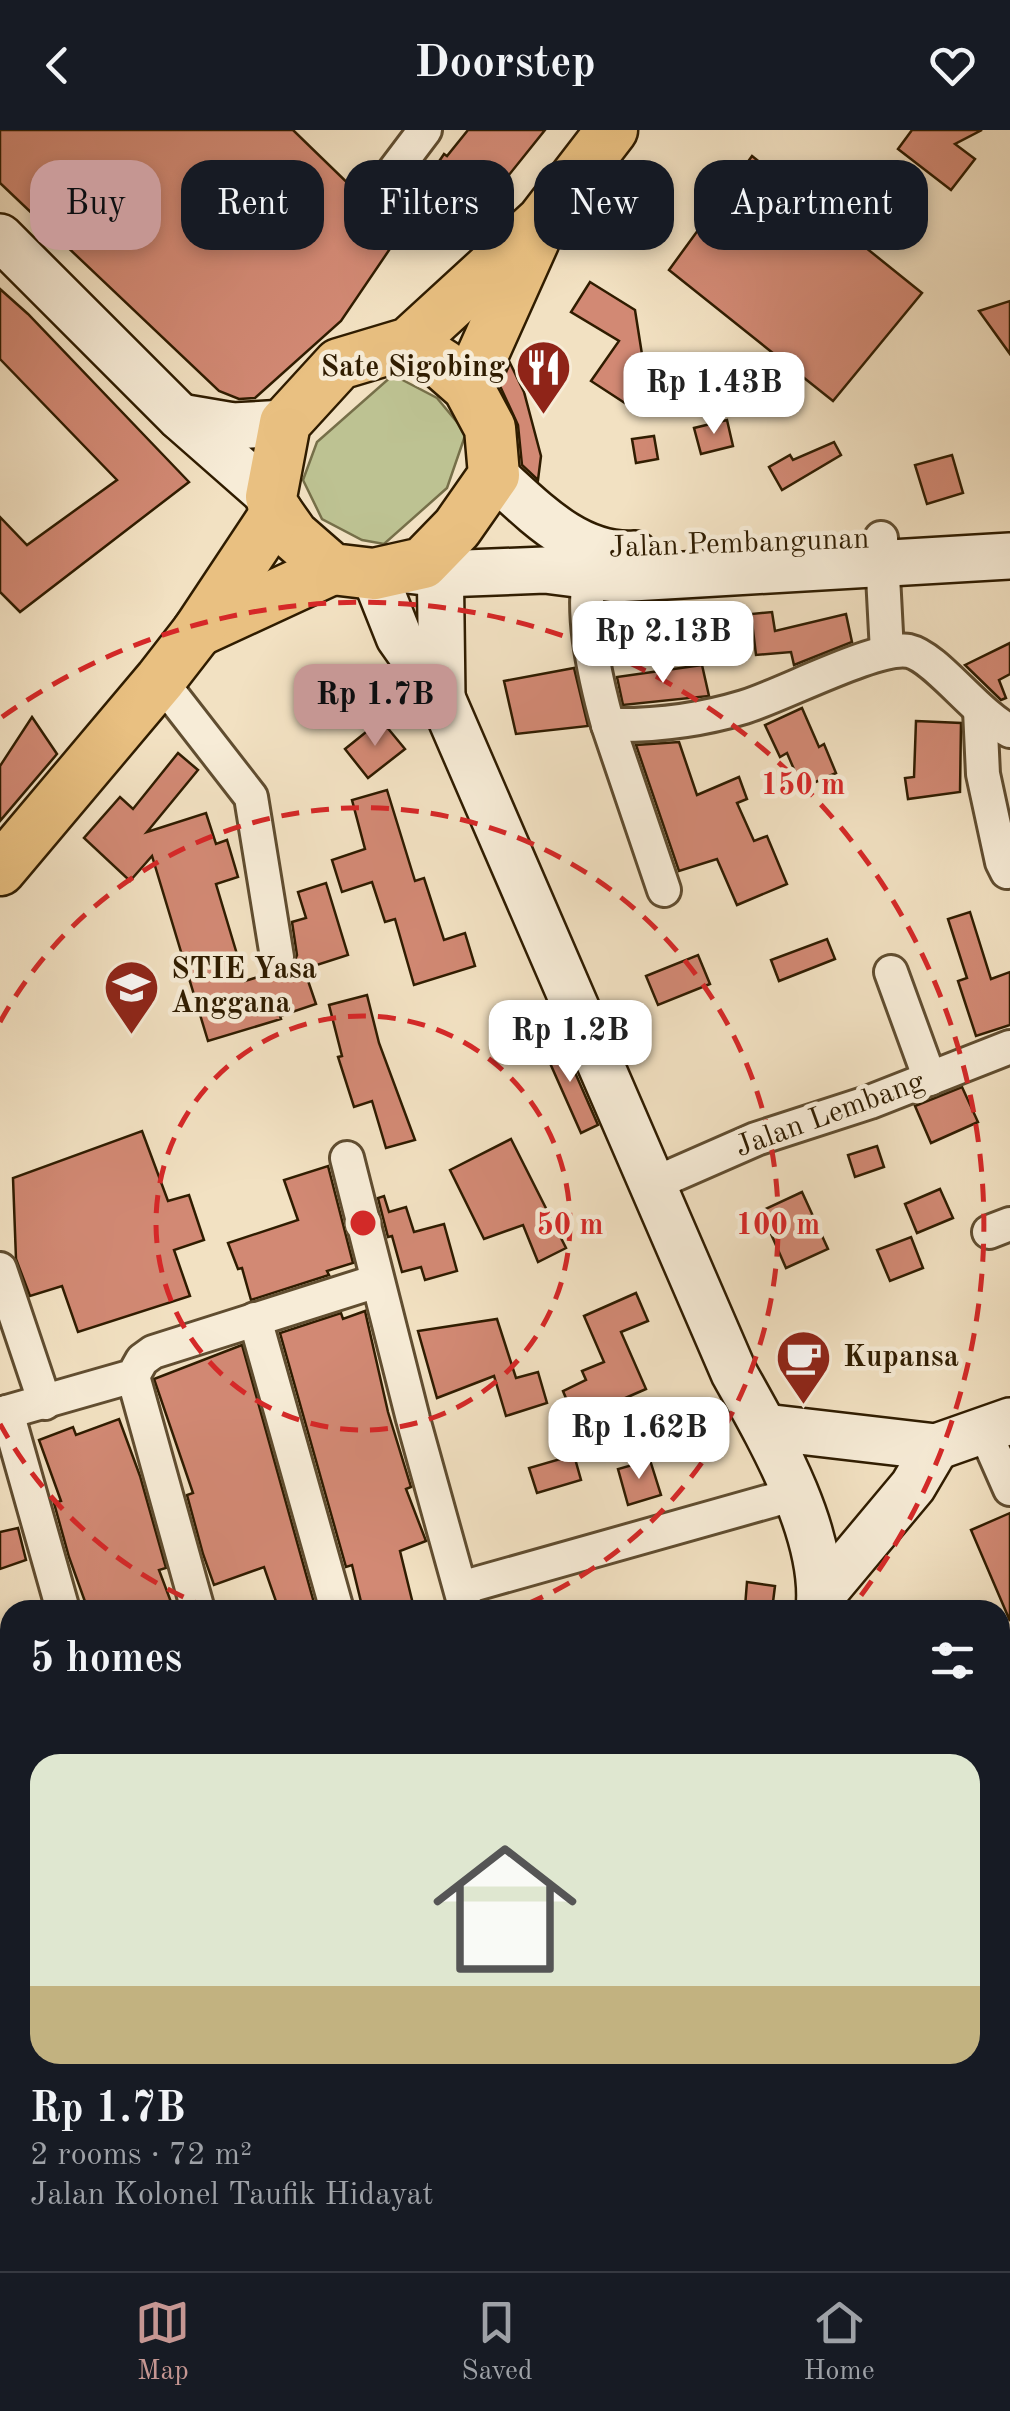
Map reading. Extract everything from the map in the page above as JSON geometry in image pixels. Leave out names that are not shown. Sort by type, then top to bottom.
[{"type":"main road","points":[[585,160],[605,132]]},
{"type":"main road","points":[[0,870],[198,631],[274,505],[285,422],[339,364],[409,344],[534,229]]},
{"type":"main road","points":[[0,237],[274,505],[293,534],[397,566]]},
{"type":"main road","points":[[468,387],[534,240]]},
{"type":"main road","points":[[409,344],[443,365],[468,387],[490,428],[494,475],[571,556]]},
{"type":"main road","points":[[180,417],[233,426],[285,422]]},
{"type":"main road","points":[[198,631],[397,566],[457,528],[494,475]]},
{"type":"main road","name":"Jalan Pembangunan","points":[[397,566],[571,556],[615,579],[882,552],[1010,529]]},
{"type":"main road","name":"Jalan Pembangunan","points":[[882,552],[1010,556]]},
{"type":"main road","points":[[397,566],[399,637],[442,698]]},
{"type":"main road","points":[[397,566],[442,698],[651,1185],[734,1373],[765,1427],[808,1522],[820,1600]]},
{"type":"main road","points":[[765,1427],[936,1447],[997,1425]]},
{"type":"main road","points":[[822,1600],[913,1486],[936,1447]]},
{"type":"street","points":[[402,160],[425,130]]},
{"type":"street","points":[[882,552],[887,652]]},
{"type":"street","points":[[571,556],[608,725],[664,890]]},
{"type":"street","points":[[608,725],[690,722],[747,706],[872,655],[910,651],[935,667],[980,710],[1010,731]]},
{"type":"street","points":[[160,680],[252,797],[276,957]]},
{"type":"street","points":[[980,710],[983,774],[1007,872]]},
{"type":"street","points":[[891,972],[930,1079]]},
{"type":"street","name":"Jalan Lembang","points":[[651,1185],[756,1139],[1010,1047]]},
{"type":"street","points":[[347,1158],[463,1599],[795,1494]]},
{"type":"street","points":[[0,1269],[46,1403]]},
{"type":"street","points":[[61,1600],[4,1413],[132,1376],[142,1360],[153,1352],[377,1281]]},
{"type":"street","points":[[255,1318],[333,1600]]},
{"type":"street","points":[[132,1376],[195,1600]]},
{"type":"street","points":[[997,1425],[1010,1489]]},
{"type":"green space","points":[[393,375],[437,398],[466,433],[447,488],[384,544],[362,540],[322,519],[303,480],[317,442]]},
{"type":"building","points":[[0,130],[293,130],[324,160],[181,160],[181,250],[324,250],[324,160],[344,179],[344,250],[389,250],[341,321],[255,398],[239,399],[219,391],[71,250],[161,250],[161,160],[30,160],[30,211],[0,183]]},
{"type":"building","points":[[468,130],[545,130],[514,169],[514,160],[440,160],[444,154],[447,156]]},
{"type":"building","points":[[912,130],[982,130],[955,144],[975,159],[951,190],[928,172],[928,160],[912,160],[898,149]]},
{"type":"building","points":[[694,236],[694,250],[869,250],[922,293],[833,401],[669,270]]},
{"type":"building","points":[[590,282],[635,310],[644,367],[635,382],[643,388],[631,407],[591,381],[619,341],[571,312]]},
{"type":"building","points":[[0,289],[189,482],[20,612],[0,592],[0,517],[27,545],[117,480],[0,359]]},
{"type":"building","points":[[1010,301],[1010,354],[979,311]]},
{"type":"building","points":[[510,363],[524,392],[541,456],[538,480],[522,465],[518,425],[500,386]]},
{"type":"building","points":[[727,420],[733,446],[701,454],[694,428]]},
{"type":"building","points":[[654,436],[658,459],[636,463],[632,439]]},
{"type":"building","points":[[834,442],[841,455],[782,490],[769,467],[790,455],[793,460]]},
{"type":"building","points":[[952,455],[963,493],[927,504],[915,465]]},
{"type":"building","points":[[772,612],[775,631],[846,614],[852,642],[794,665],[791,652],[756,655],[751,614]]},
{"type":"building","points":[[1010,643],[1010,674],[999,680],[1006,698],[1001,700],[965,665]]},
{"type":"building","points":[[702,665],[709,696],[623,705],[617,677]]},
{"type":"building","points":[[574,668],[588,726],[516,734],[504,681]]},
{"type":"building","points":[[802,708],[819,747],[824,744],[836,773],[802,788],[787,753],[780,757],[765,725]]},
{"type":"building","points":[[32,717],[57,754],[0,821],[0,766]]},
{"type":"building","points":[[381,720],[405,749],[368,778],[345,749]]},
{"type":"building","points":[[916,721],[961,723],[960,792],[908,799],[905,778],[914,777]]},
{"type":"building","points":[[679,742],[697,795],[739,777],[747,799],[737,803],[754,841],[767,836],[787,884],[737,905],[717,859],[679,871],[636,745]]},
{"type":"building","points":[[178,753],[198,770],[147,832],[206,813],[216,844],[227,840],[238,877],[216,884],[245,981],[290,972],[297,955],[292,922],[306,918],[298,892],[326,883],[348,955],[304,969],[316,1004],[208,1041],[152,856],[130,881],[84,838],[120,797],[133,809]]},
{"type":"building","points":[[387,790],[415,881],[424,878],[444,940],[465,933],[475,966],[414,985],[395,919],[385,922],[372,882],[342,892],[332,860],[365,849],[352,800]]},
{"type":"building","points":[[970,912],[991,979],[1010,972],[1010,1025],[976,1036],[958,981],[967,978],[948,919]]},
{"type":"building","points":[[827,939],[835,959],[779,981],[771,960]]},
{"type":"building","points":[[698,955],[710,984],[658,1005],[646,976]]},
{"type":"building","points":[[367,995],[379,1043],[415,1140],[386,1148],[372,1101],[354,1107],[338,1057],[342,1056],[329,1005]]},
{"type":"building","points":[[559,1036],[598,1125],[581,1133],[542,1045]]},
{"type":"building","points":[[962,1087],[978,1122],[931,1143],[915,1106]]},
{"type":"building","points":[[142,1131],[168,1201],[189,1195],[204,1240],[174,1250],[190,1296],[78,1332],[62,1286],[30,1296],[16,1259],[13,1178]]},
{"type":"building","points":[[511,1139],[566,1248],[538,1262],[523,1225],[484,1239],[450,1170]]},
{"type":"building","points":[[877,1146],[884,1167],[855,1177],[848,1155]]},
{"type":"building","points":[[328,1166],[353,1263],[327,1271],[329,1275],[251,1300],[242,1268],[238,1269],[228,1243],[298,1220],[284,1180]]},
{"type":"building","points":[[940,1189],[953,1218],[917,1233],[905,1204]]},
{"type":"building","points":[[802,1192],[828,1249],[786,1268],[761,1211]]},
{"type":"building","points":[[384,1196],[389,1212],[406,1207],[414,1232],[444,1224],[457,1271],[425,1280],[421,1267],[402,1272],[378,1198]]},
{"type":"building","points":[[911,1237],[923,1268],[890,1281],[877,1250]]},
{"type":"building","points":[[636,1293],[648,1321],[621,1332],[646,1389],[575,1420],[563,1391],[586,1380],[582,1371],[604,1362],[584,1316]]},
{"type":"building","points":[[365,1311],[388,1412],[411,1487],[406,1489],[426,1541],[400,1551],[412,1600],[361,1600],[352,1565],[346,1567],[280,1333],[341,1313],[343,1319]]},
{"type":"building","points":[[497,1319],[516,1378],[538,1372],[547,1403],[506,1416],[494,1376],[437,1398],[418,1331]]},
{"type":"building","points":[[242,1345],[313,1600],[276,1600],[264,1567],[214,1585],[187,1495],[193,1493],[154,1379]]},
{"type":"building","points":[[119,1419],[140,1476],[166,1568],[159,1570],[170,1600],[84,1600],[54,1503],[61,1501],[39,1440],[73,1427],[76,1435]]},
{"type":"building","points":[[574,1455],[581,1480],[537,1493],[529,1468]]},
{"type":"building","points":[[650,1460],[661,1495],[628,1505],[618,1469]]},
{"type":"building","points":[[1010,1513],[1010,1600],[1001,1600],[971,1530]]},
{"type":"building","points":[[18,1528],[26,1560],[0,1569],[0,1532]]},
{"type":"building","points":[[747,1582],[775,1586],[773,1600],[746,1600]]},
{"type":"place","name":"Sate Sigobing","points":[[544,417]]},
{"type":"place","name":"STIE Yasa Anggana","points":[[132,1036]]},
{"type":"place","name":"Kupansa","points":[[804,1407]]}]
